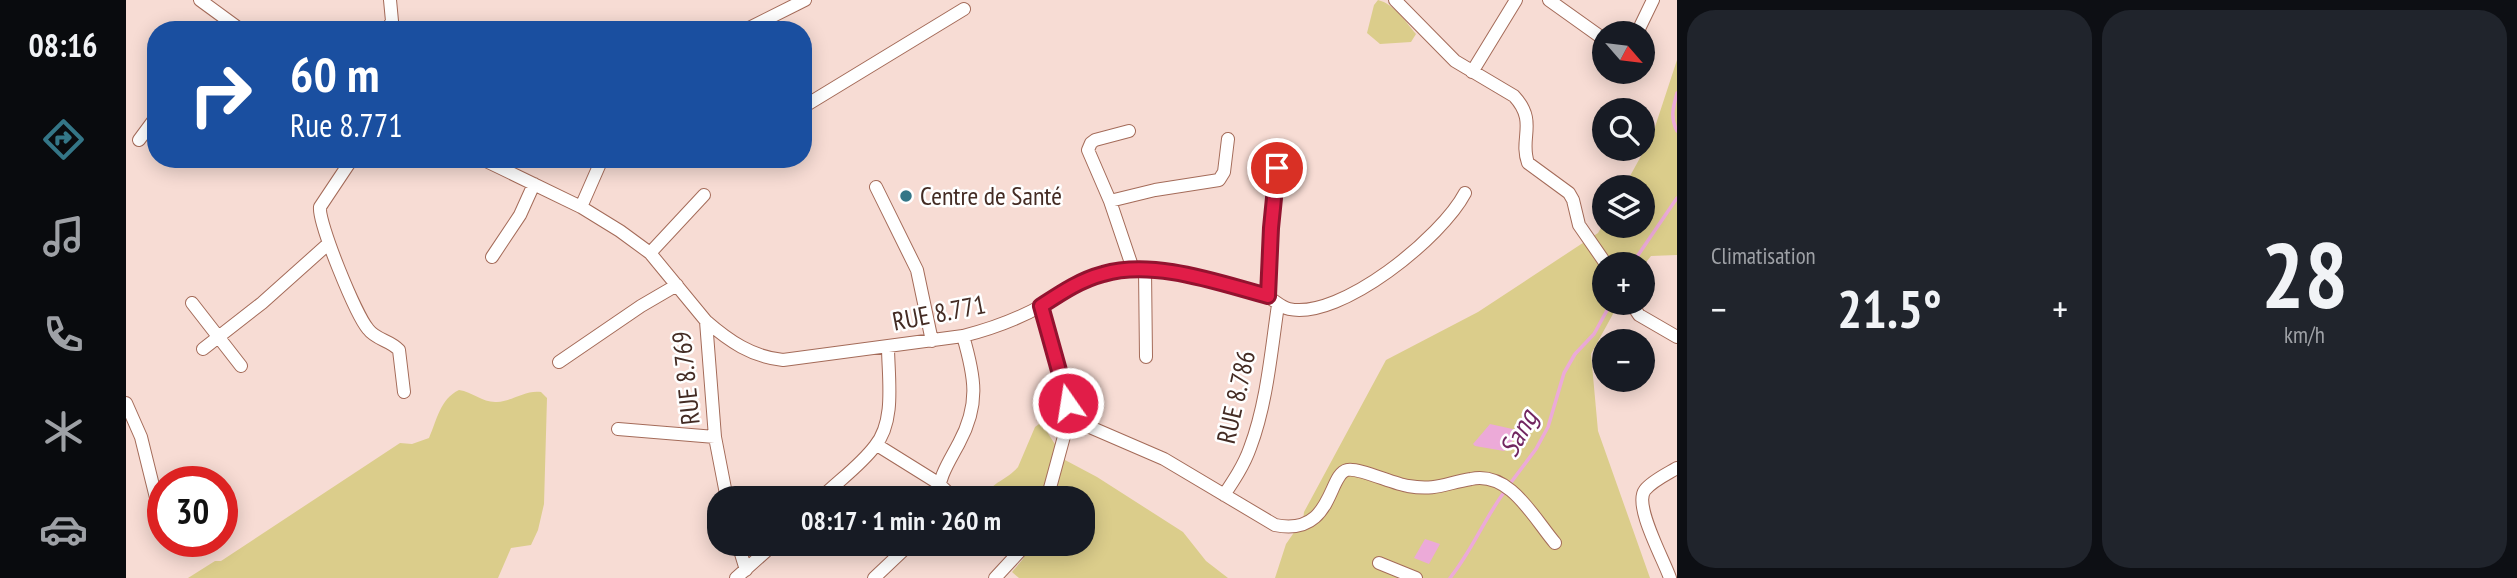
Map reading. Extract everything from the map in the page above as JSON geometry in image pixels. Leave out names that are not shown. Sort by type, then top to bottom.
[{"type":"street","points":[[200,0],[221,21]]},
{"type":"street","points":[[390,0],[392,21]]},
{"type":"street","points":[[763,21],[805,0]]},
{"type":"street","points":[[1395,0],[1439,46],[1472,72],[1514,96],[1522,105],[1528,133],[1528,163],[1569,193],[1581,230],[1597,252]]},
{"type":"street","points":[[1472,72],[1516,0]]},
{"type":"street","points":[[1549,0],[1592,31]]},
{"type":"street","points":[[1643,21],[1654,0]]},
{"type":"street","points":[[812,102],[964,9]]},
{"type":"street","points":[[139,139],[147,129]]},
{"type":"street","points":[[1129,131],[1095,140],[1089,146],[1090,155],[1139,269],[1146,357]]},
{"type":"street","points":[[1110,201],[1155,190],[1219,180],[1224,173],[1228,139]]},
{"type":"street","name":"RUE 8.786","points":[[1224,495],[1250,449],[1258,422],[1273,300],[1277,148]]},
{"type":"street","points":[[346,168],[320,206],[320,215],[328,244],[365,325],[375,337],[395,345],[399,350],[404,392]]},
{"type":"street","name":"RUE 8.769","points":[[501,168],[581,207],[650,253],[706,321],[715,437],[724,486]]},
{"type":"street","points":[[581,207],[598,168]]},
{"type":"street","points":[[492,257],[520,215],[534,184]]},
{"type":"street","points":[[876,187],[917,270],[932,341]]},
{"type":"street","name":"RUE 8.771","points":[[706,321],[738,346],[768,358],[783,360],[964,336],[991,329],[1041,306],[1080,282],[1101,274],[1139,269],[1197,277],[1273,300],[1289,309],[1321,308],[1381,277],[1453,214],[1465,193]]},
{"type":"street","points":[[650,253],[704,195]]},
{"type":"street","points":[[202,349],[328,244]]},
{"type":"street","points":[[559,362],[640,306],[677,285]]},
{"type":"street","points":[[192,303],[241,366]]},
{"type":"street","points":[[1041,306],[1066,390],[1069,418],[1051,486]]},
{"type":"street","points":[[1639,315],[1677,337]]},
{"type":"street","points":[[938,483],[962,439],[975,390],[974,372],[964,336]]},
{"type":"street","points":[[834,486],[877,445],[882,434],[888,412],[888,346]]},
{"type":"street","points":[[126,403],[141,437],[148,466]]},
{"type":"street","points":[[1069,418],[1164,459],[1275,525],[1288,528],[1300,526],[1320,512],[1331,497],[1341,473],[1347,470],[1358,470],[1394,484],[1417,488],[1444,487],[1485,477],[1506,486],[1555,543]]},
{"type":"street","points":[[618,429],[715,437]]},
{"type":"street","points":[[877,445],[941,486]]},
{"type":"street","points":[[1670,578],[1643,511],[1642,496],[1646,489],[1677,468]]},
{"type":"street","points":[[739,556],[741,574]]},
{"type":"street","points":[[741,574],[761,556]]},
{"type":"street","points":[[874,578],[897,556]]},
{"type":"street","points":[[995,578],[1011,556]]},
{"type":"street","points":[[1379,562],[1416,578]]},
{"type":"shaded area","points":[[1378,0],[1394,9],[1416,34],[1411,42],[1380,44],[1367,33],[1374,5]]},
{"type":"shaded area","points":[[1677,60],[1677,255],[1655,256],[1655,252],[1592,252],[1592,315],[1612,315],[1605,329],[1592,329],[1592,392],[1594,392],[1598,431],[1650,578],[1275,578],[1286,544],[1295,531],[1302,529],[1304,512],[1386,360],[1478,312],[1592,237],[1655,238],[1655,175],[1631,175],[1638,161],[1655,161],[1655,127]]},
{"type":"shaded area","points":[[459,390],[492,402],[535,392],[541,392],[547,398],[544,504],[538,530],[531,545],[511,548],[498,578],[188,578],[215,561],[238,557],[238,550],[400,443],[412,444],[429,438],[443,404]]},
{"type":"shaded area","points":[[1039,424],[1044,427],[1065,460],[1097,477],[1183,532],[1206,561],[1228,578],[1019,578],[1012,572],[1024,556],[1095,556],[1095,486],[994,486],[1018,467],[1035,427]]},
{"type":"shaded area","points":[[1490,424],[1517,430],[1511,445],[1504,451],[1473,444]]},
{"type":"shaded area","points":[[1425,539],[1440,544],[1429,564],[1414,558]]},
{"type":"waterway","name":"Sang","points":[[1677,93],[1673,108],[1677,131]]},
{"type":"waterway","name":"Sang","points":[[1640,252],[1677,198]]},
{"type":"waterway","name":"Sang","points":[[1509,485],[1536,449],[1548,427],[1564,373],[1575,354],[1594,334],[1604,315]]},
{"type":"waterway","name":"Sang","points":[[1450,578],[1505,491]]},
{"type":"place","name":"Centre de Santé","points":[[906,196]]},
{"type":"route","points":[[1068,403],[1041,306],[1080,282],[1117,270],[1133,269],[1197,277],[1268,296],[1277,168]]}]
